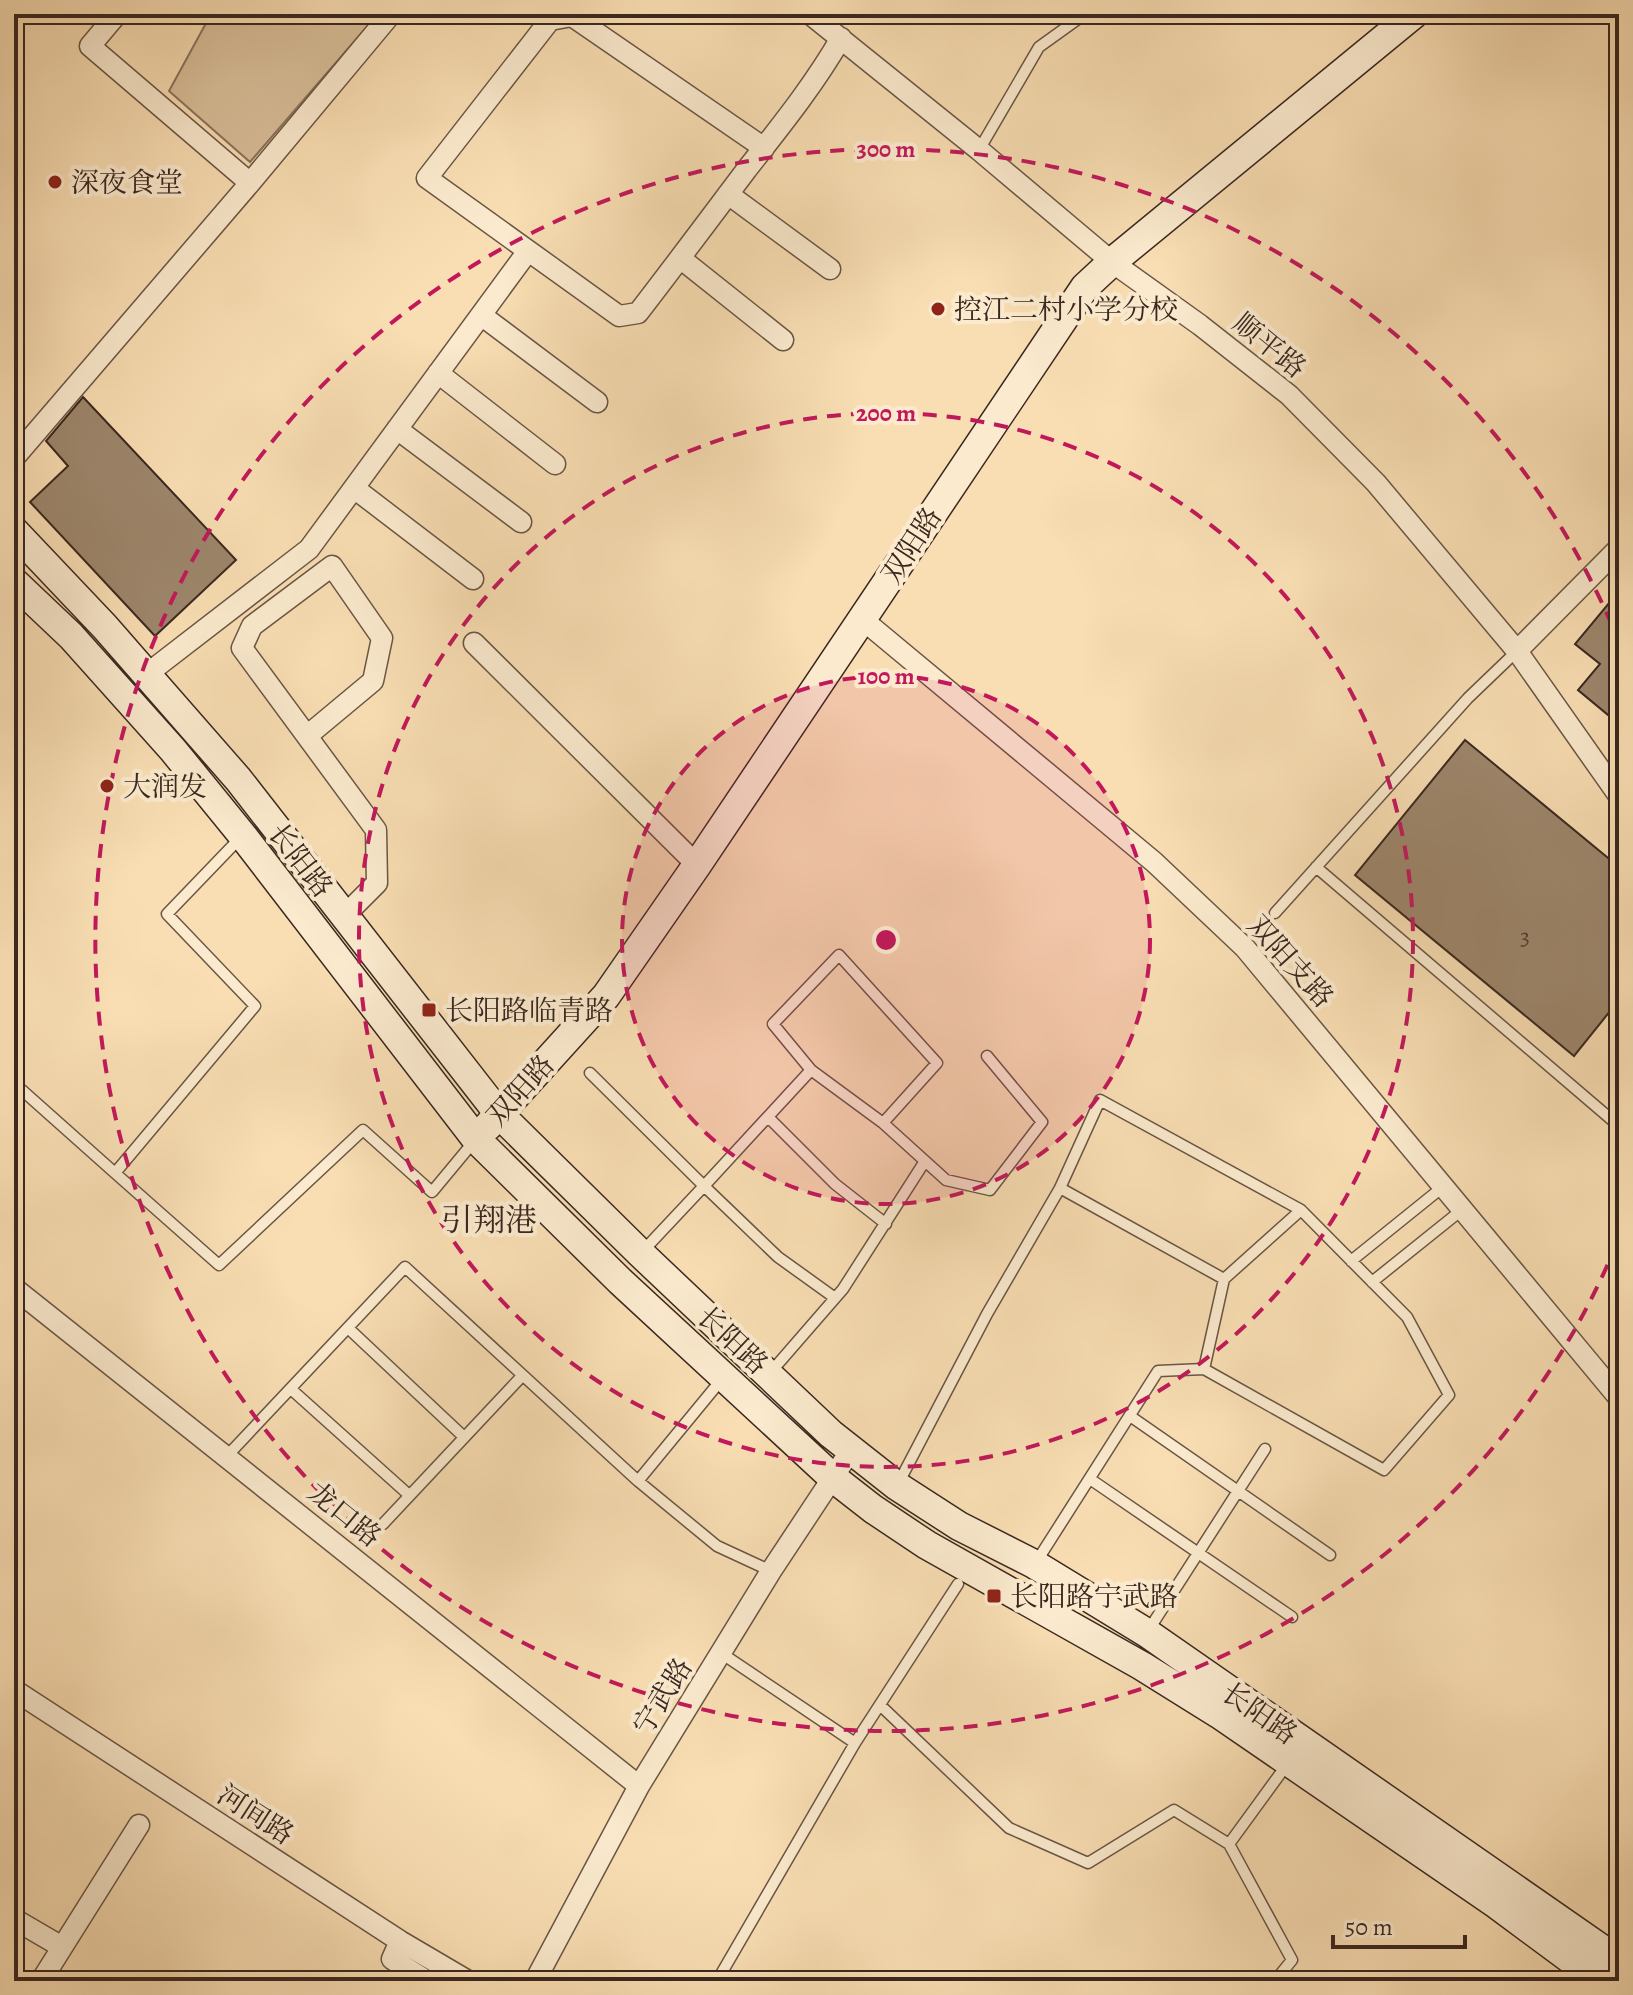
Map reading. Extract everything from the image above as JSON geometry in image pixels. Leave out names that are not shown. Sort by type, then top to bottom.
[{"type":"main road","name":"双阳路","points":[[476,1139],[606,996],[1085,287],[1414,14]]},
{"type":"main road","name":"长阳路","points":[[14,531],[147,674],[238,779],[499,1114],[831,1434],[897,1486],[959,1526],[1034,1564],[1147,1633],[1619,1961]]},
{"type":"main road","name":"长阳路","points":[[14,582],[71,636],[123,692],[243,836],[476,1139],[620,1281],[832,1477],[927,1545],[1142,1666],[1289,1761],[1496,1904],[1600,1981]]},
{"type":"street","points":[[117,14],[90,46],[250,183]]},
{"type":"street","points":[[14,458],[391,14]]},
{"type":"street","name":"顺平路","points":[[810,14],[1112,262],[1200,325],[1289,395],[1376,483],[1517,651],[1619,796]]},
{"type":"street","points":[[764,148],[572,16],[550,20],[427,178],[619,316],[638,313],[764,148],[821,72],[841,38]]},
{"type":"street","points":[[728,194],[830,269]]},
{"type":"street","points":[[147,674],[309,549],[528,251]]},
{"type":"street","points":[[680,258],[783,340]]},
{"type":"street","points":[[481,315],[597,402]]},
{"type":"street","points":[[438,373],[555,464]]},
{"type":"street","points":[[397,429],[521,522]]},
{"type":"street","points":[[354,488],[473,579]]},
{"type":"street","points":[[1517,651],[1619,548]]},
{"type":"street","points":[[307,736],[373,681],[382,638],[332,566],[252,626],[242,648],[376,830],[377,883],[345,915]]},
{"type":"street","name":"双阳支路","points":[[862,619],[1144,852],[1212,917],[1274,981],[1619,1398]]},
{"type":"street","points":[[474,643],[697,865]]},
{"type":"street","name":"龙口路","points":[[14,1288],[639,1786]]},
{"type":"street","name":"宁武路","points":[[535,1981],[639,1786],[771,1571],[851,1450]]},
{"type":"street","name":"河间路","points":[[14,1690],[400,1941],[468,1981]]},
{"type":"street","points":[[41,1981],[139,1825]]},
{"type":"street","points":[[14,1919],[62,1947]]},
{"type":"street","points":[[400,1941],[392,1959],[427,1981]]},
{"type":"lane","points":[[979,150],[1039,47],[1085,14]]},
{"type":"lane","points":[[1275,913],[1468,698],[1517,651]]},
{"type":"lane","points":[[115,1173],[255,1006],[167,914],[243,836]]},
{"type":"lane","points":[[1316,867],[1617,1120]]},
{"type":"lane","points":[[883,1123],[937,1063],[839,955],[773,1024],[811,1070],[883,1123],[946,1180],[990,1190],[1042,1122],[987,1056]]},
{"type":"lane","points":[[640,1253],[811,1070]]},
{"type":"lane","points":[[590,1073],[778,1257],[835,1298]]},
{"type":"lane","points":[[14,1083],[219,1265],[363,1130],[432,1192],[476,1139]]},
{"type":"lane","points":[[897,1486],[987,1314],[1060,1188],[1100,1100],[1301,1210],[1407,1317],[1449,1395],[1384,1470],[1204,1369],[1158,1371],[1034,1564]]},
{"type":"lane","points":[[768,1117],[835,1184],[886,1224]]},
{"type":"lane","points":[[769,1374],[835,1298],[925,1161]]},
{"type":"lane","points":[[1351,1261],[1444,1186]]},
{"type":"lane","points":[[1060,1188],[1224,1279]]},
{"type":"lane","points":[[1372,1282],[1463,1209]]},
{"type":"lane","points":[[1204,1369],[1224,1279],[1301,1210]]},
{"type":"lane","points":[[227,1456],[405,1267],[638,1481],[717,1546],[771,1571]]},
{"type":"lane","points":[[348,1328],[464,1437]]},
{"type":"lane","points":[[383,1524],[522,1376]]},
{"type":"lane","points":[[638,1481],[723,1377]]},
{"type":"lane","points":[[292,1390],[409,1495]]},
{"type":"lane","points":[[1130,1416],[1330,1555]]},
{"type":"lane","points":[[1147,1633],[1265,1449]]},
{"type":"lane","points":[[1090,1479],[1292,1617]]},
{"type":"lane","points":[[717,1981],[855,1743],[958,1584]]},
{"type":"lane","points":[[721,1653],[855,1743]]},
{"type":"lane","points":[[880,1705],[1009,1828],[1088,1863],[1174,1810],[1229,1844],[1292,1960],[1275,1981]]},
{"type":"lane","points":[[1229,1844],[1289,1761]]},
{"type":"shaded area","points":[[211,14],[378,14],[250,162],[169,91]]},
{"type":"building","points":[[83,397],[236,560],[155,636],[30,502],[68,466],[46,441]]},
{"type":"building","points":[[1619,591],[1619,724],[1578,690],[1600,664],[1575,644]]},
{"type":"building","points":[[1465,740],[1619,867],[1619,1000],[1574,1056],[1355,875]]},
{"type":"place","name":"深夜食堂","points":[[55,182]]},
{"type":"place","name":"控江二村小学分校","points":[[938,309]]},
{"type":"place","name":"大润发","points":[[107,786]]},
{"type":"place","name":"长阳路临青路","points":[[429,1010]]},
{"type":"place","name":"长阳路宁武路","points":[[994,1596]]},
{"type":"district","name":"引翔港","points":[[489,1220]]}]
